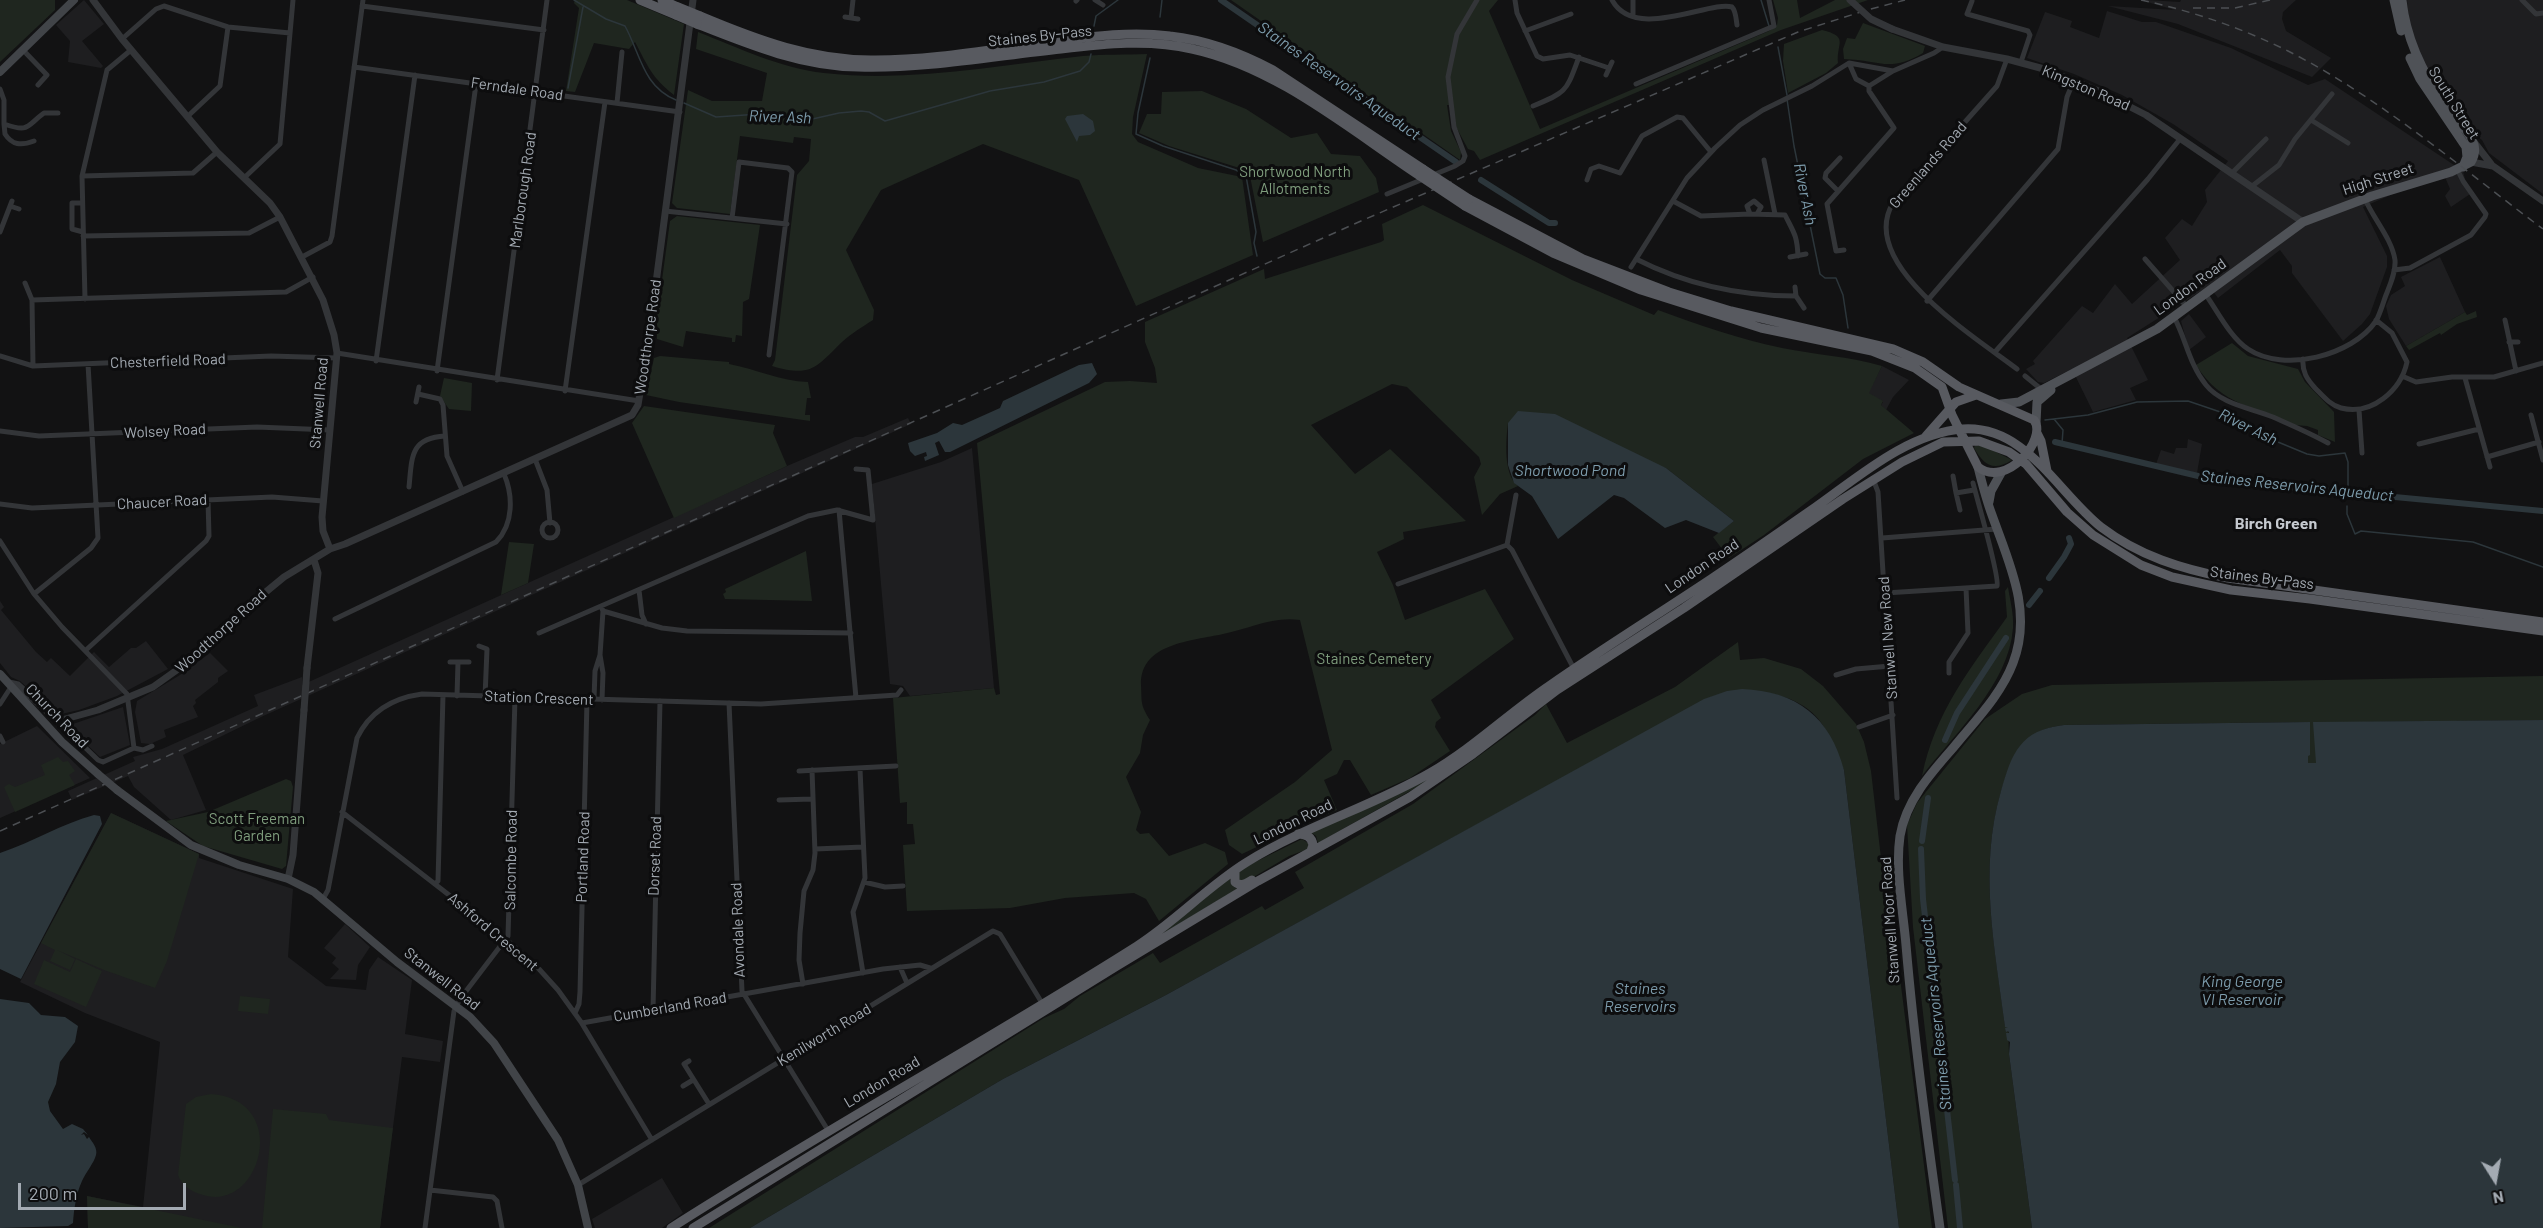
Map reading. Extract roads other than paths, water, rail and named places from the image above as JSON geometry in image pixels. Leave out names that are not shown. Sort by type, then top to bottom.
[{"type":"highway","name":"Staines By-Pass","points":[[640,0],[782,47],[852,59],[912,58],[1126,34],[1170,36],[1203,42],[1252,59],[1273,70],[1421,172],[1552,253],[1631,282]]},
{"type":"highway","name":"Staines By-Pass","points":[[662,0],[677,11]]},
{"type":"highway","points":[[1631,282],[1731,311],[1893,348],[1923,362],[1959,387],[2034,420],[2047,471]]},
{"type":"highway","points":[[1631,282],[1725,318],[1785,334],[1872,351],[1900,361],[1939,383],[1978,467],[1991,473],[2005,471],[2036,476]]},
{"type":"highway","points":[[1924,438],[1961,398],[1976,394]]},
{"type":"highway","points":[[2005,471],[2023,455],[2037,428]]},
{"type":"highway","points":[[1924,438],[1959,429],[1974,429],[1995,434],[2023,455]]},
{"type":"highway","points":[[1966,441],[1974,429]]},
{"type":"highway","name":"London Road","points":[[671,1228],[742,1182],[829,1132],[1158,932],[1234,871],[1298,834],[1382,797],[1433,771],[1574,669],[1885,460],[1924,438]]},
{"type":"highway","points":[[693,1228],[978,1051],[1311,851],[1433,783],[1557,690],[1690,604],[1873,479],[1933,446],[1966,441],[1988,443],[2023,455]]},
{"type":"highway","name":"Staines By-Pass","points":[[2023,455],[2047,471],[2076,504],[2110,533],[2153,557],[2189,570],[2228,578],[2543,622]]},
{"type":"highway","name":"Staines By-Pass","points":[[2023,455],[2036,476],[2067,512],[2093,535],[2131,560],[2172,578],[2231,590],[2543,631]]},
{"type":"highway","points":[[1298,834],[1311,838],[1313,845],[1311,851]]},
{"type":"highway","points":[[1234,871],[1235,882],[1244,885],[1285,861],[1297,860]]},
{"type":"main road","points":[[0,72],[74,0]]},
{"type":"main road","name":"South Street","points":[[2394,0],[2406,46],[2420,79],[2463,140],[2469,160]]},
{"type":"main road","name":"South Street","points":[[2402,0],[2408,33],[2420,64],[2437,93],[2473,140],[2469,160]]},
{"type":"main road","name":"High Street","points":[[2303,222],[2469,160]]},
{"type":"main road","name":"London Road","points":[[2001,404],[2019,402],[2157,329],[2303,222]]},
{"type":"main road","name":"London Road","points":[[2037,428],[2036,407],[2042,396],[2088,366]]},
{"type":"main road","name":"Stanwell Moor Road","points":[[1940,1228],[1913,1027],[1900,878],[1900,840],[1906,814],[1919,790],[1997,691],[2017,650],[2020,627],[2019,598],[2010,562],[1978,467]]},
{"type":"main road","points":[[1989,504],[1991,491],[2005,471]]},
{"type":"main road","name":"Church Road","points":[[0,674],[62,742],[117,790]]},
{"type":"main road","name":"Stanwell Road","points":[[117,790],[191,845],[239,865],[288,879],[324,899],[397,962],[456,1005],[485,1032],[558,1140],[578,1185],[588,1228]]},
{"type":"street","name":"Stanwell Road","points":[[93,0],[122,39],[217,152],[270,203],[313,277],[329,317],[337,356],[322,525],[330,549]]},
{"type":"street","points":[[244,178],[280,144],[293,0]]},
{"type":"street","name":"Marlborough Road","points":[[497,380],[548,0]]},
{"type":"street","name":"Woodthorpe Road","points":[[330,549],[504,474],[627,418],[636,411],[681,106],[693,0]]},
{"type":"street","points":[[853,0],[848,18],[858,19]]},
{"type":"street","points":[[1095,0],[1103,5]]},
{"type":"street","points":[[1386,194],[1455,166],[1463,160],[1464,156],[1452,118],[1448,77],[1457,34],[1477,0]]},
{"type":"street","points":[[1515,0],[1534,53],[1540,58],[1570,55],[1611,65],[1606,75]]},
{"type":"street","points":[[1612,0],[1621,12],[1633,16],[1720,2],[1731,6],[1737,25]]},
{"type":"street","points":[[1633,0],[1633,16]]},
{"type":"street","points":[[1636,84],[1770,28],[1774,23],[1769,0]]},
{"type":"street","name":"Kingston Road","points":[[1850,0],[1872,19],[1928,42],[2021,62],[2074,80],[2126,104],[2303,222]]},
{"type":"street","points":[[2522,0],[2536,14],[2543,13]]},
{"type":"street","points":[[1972,1],[1967,14],[2028,31],[2030,35],[2021,62]]},
{"type":"street","points":[[302,257],[330,242],[332,236],[363,3],[544,30]]},
{"type":"street","points":[[122,39],[158,7],[164,6],[228,27],[290,33]]},
{"type":"street","points":[[1525,31],[1571,14]]},
{"type":"street","points":[[1564,17],[1568,26]]},
{"type":"street","points":[[188,116],[220,86],[228,27]]},
{"type":"street","points":[[1924,58],[1928,51],[1928,42]]},
{"type":"street","points":[[1869,86],[1893,71],[1943,47]]},
{"type":"street","points":[[23,50],[49,73],[38,85]]},
{"type":"street","points":[[85,299],[82,176],[107,70],[131,50]]},
{"type":"street","points":[[617,103],[622,52]]},
{"type":"street","points":[[1533,106],[1565,90],[1579,57]]},
{"type":"street","name":"Greenlands Road","points":[[2007,59],[1997,86],[1888,211],[1886,229],[1893,255],[1927,301],[2017,369]]},
{"type":"street","points":[[1631,267],[1687,178],[1740,125],[1849,63],[1893,71]]},
{"type":"street","points":[[1849,63],[1856,79],[1869,86]]},
{"type":"street","name":"Ferndale Road","points":[[354,67],[606,102],[681,106]]},
{"type":"street","points":[[376,361],[415,75]]},
{"type":"street","points":[[1927,301],[2058,149],[2067,97],[2074,80]]},
{"type":"street","points":[[437,371],[476,84]]},
{"type":"street","points":[[1844,250],[1836,251],[1826,209],[1827,204],[1894,128],[1869,91],[1869,86]]},
{"type":"street","points":[[0,88],[4,100],[5,134],[15,143],[25,144],[33,141]]},
{"type":"street","points":[[2251,187],[2282,161],[2332,94]]},
{"type":"street","points":[[565,391],[606,102]]},
{"type":"street","points":[[4,124],[25,128],[34,124],[44,113],[58,113]]},
{"type":"street","points":[[1585,176],[1591,169],[1599,166],[1620,172],[1642,136],[1677,117],[1683,118],[1711,152]]},
{"type":"street","points":[[2311,120],[2348,143]]},
{"type":"street","points":[[2231,174],[2266,139]]},
{"type":"street","points":[[1995,352],[2181,140]]},
{"type":"street","points":[[82,176],[193,173],[217,152]]},
{"type":"street","points":[[1838,191],[1825,178],[1826,173],[1840,158]]},
{"type":"street","points":[[1764,160],[1775,214]]},
{"type":"street","points":[[2469,160],[2493,166]]},
{"type":"street","points":[[2469,160],[2493,166],[2543,201]]},
{"type":"street","points":[[2394,270],[2410,268],[2471,235],[2486,214],[2463,181],[2469,160]]},
{"type":"street","points":[[732,218],[739,162],[788,168],[792,172],[769,356]]},
{"type":"street","points":[[2259,192],[2267,173]]},
{"type":"street","points":[[2206,295],[2238,341],[2249,350],[2280,359],[2303,359],[2330,354],[2344,347],[2376,320],[2394,270],[2395,262],[2391,249],[2365,199]]},
{"type":"street","points":[[1672,201],[1701,216],[1785,215],[1795,231],[1798,256]]},
{"type":"street","points":[[82,203],[72,203],[72,229],[83,234],[249,233],[280,217]]},
{"type":"street","points":[[0,232],[11,204],[19,209]]},
{"type":"street","points":[[665,211],[787,224]]},
{"type":"street","points":[[1790,257],[1806,254]]},
{"type":"street","points":[[1636,259],[1684,280],[1745,293],[1796,296]]},
{"type":"street","points":[[2145,259],[2188,308]]},
{"type":"street","points":[[32,300],[286,292],[313,277]]},
{"type":"street","points":[[25,283],[32,300],[33,366]]},
{"type":"street","points":[[1795,287],[1796,296],[1804,308]]},
{"type":"street","points":[[2174,317],[2191,361],[2207,386],[2214,392],[2228,401],[2307,431],[2328,442]]},
{"type":"street","points":[[2303,359],[2305,375],[2327,400],[2342,408],[2359,410],[2387,396],[2402,376],[2406,362],[2405,355],[2392,333],[2376,320]]},
{"type":"street","points":[[2505,320],[2516,371]]},
{"type":"street","points":[[2509,342],[2518,342]]},
{"type":"street","name":"Chesterfield Road","points":[[0,356],[33,366],[271,356],[337,356],[639,402]]},
{"type":"street","points":[[2402,376],[2416,382],[2494,377],[2543,363]]},
{"type":"street","points":[[34,594],[97,542],[88,364]]},
{"type":"street","points":[[2025,376],[2041,389]]},
{"type":"street","points":[[2465,378],[2490,467]]},
{"type":"street","points":[[416,402],[419,387]]},
{"type":"street","points":[[418,394],[440,399],[445,412],[447,456],[463,492]]},
{"type":"street","points":[[2359,410],[2362,453]]},
{"type":"street","points":[[2531,415],[2543,460]]},
{"type":"street","name":"Wolsey Road","points":[[0,431],[24,436],[257,427],[330,430]]},
{"type":"street","points":[[2419,444],[2443,442],[2479,429]]},
{"type":"street","points":[[409,487],[412,456],[417,446],[425,439],[446,436]]},
{"type":"street","points":[[2487,457],[2538,442]]},
{"type":"street","points":[[2362,446],[2370,446]]},
{"type":"street","points":[[535,459],[547,490],[549,523]]},
{"type":"street","points":[[539,633],[602,608],[808,516],[823,511],[839,510],[873,520],[868,470],[856,469]]},
{"type":"street","points":[[339,619],[496,542],[506,526],[511,494],[504,474]]},
{"type":"street","points":[[1953,476],[1960,510]]},
{"type":"street","name":"Stanwell New Road","points":[[1873,479],[1878,492],[1882,538],[1897,798]]},
{"type":"street","points":[[1885,593],[1997,586],[1999,583],[1973,487],[1956,493]]},
{"type":"street","points":[[1507,545],[1516,495]]},
{"type":"street","name":"Chaucer Road","points":[[0,504],[32,508],[272,497],[323,501]]},
{"type":"street","points":[[86,650],[206,542],[209,536],[208,500]]},
{"type":"street","points":[[839,510],[856,698]]},
{"type":"street","points":[[1882,538],[1985,532],[1997,529]]},
{"type":"street","points":[[0,541],[34,594],[62,627],[127,694],[134,748]]},
{"type":"street","points":[[1507,545],[1512,550],[1574,669]]},
{"type":"street","points":[[1398,584],[1507,545]]},
{"type":"street","points":[[288,879],[293,855],[307,668],[318,573],[314,560],[330,549]]},
{"type":"street","name":"Woodthorpe Road","points":[[58,721],[98,710],[128,698],[175,673],[270,588],[314,560]]},
{"type":"street","points":[[1949,673],[1949,662],[1968,633],[1966,588]]},
{"type":"street","points":[[639,590],[642,615],[646,624]]},
{"type":"street","points":[[602,608],[646,624],[698,631],[850,633]]},
{"type":"street","points":[[602,608],[600,655],[603,673],[602,700]]},
{"type":"street","points":[[479,646],[487,649],[486,697]]},
{"type":"street","points":[[594,699],[595,671],[600,655]]},
{"type":"street","points":[[1853,661],[1856,669]]},
{"type":"street","points":[[450,662],[469,662]]},
{"type":"street","points":[[457,696],[458,662]]},
{"type":"street","points":[[1836,675],[1856,669],[1890,666]]},
{"type":"street","points":[[0,704],[10,685],[18,685],[98,760],[107,761],[134,748],[142,750],[152,746]]},
{"type":"street","name":"Station Crescent","points":[[324,899],[328,890],[354,746],[370,718],[391,702],[407,696],[778,704],[897,695],[901,690]]},
{"type":"street","points":[[435,884],[438,880],[440,845],[443,695]]},
{"type":"street","name":"Salcombe Road","points":[[507,940],[515,698]]},
{"type":"street","name":"Portland Road","points":[[575,1013],[579,1004],[580,992],[587,700]]},
{"type":"street","name":"Dorset Road","points":[[652,1010],[660,701]]},
{"type":"street","name":"Avondale Road","points":[[729,703],[741,986],[743,994],[829,1132]]},
{"type":"street","points":[[1859,727],[1893,715]]},
{"type":"street","points":[[1875,722],[1878,731]]},
{"type":"street","points":[[799,771],[896,766]]},
{"type":"street","points":[[860,769],[864,882],[855,899],[853,912],[863,973]]},
{"type":"street","points":[[803,984],[799,960],[801,923],[804,891],[813,870],[815,849],[812,770]]},
{"type":"street","points":[[779,800],[813,799]]},
{"type":"street","name":"Ashford Crescent","points":[[342,812],[507,940],[539,969],[582,1023],[652,1140]]},
{"type":"street","points":[[815,849],[863,847]]},
{"type":"street","points":[[864,882],[885,886],[903,886]]},
{"type":"street","name":"Kenilworth Road","points":[[578,1185],[989,933],[998,931],[1042,1003]]},
{"type":"street","points":[[425,1228],[452,1018],[456,1005],[507,940]]},
{"type":"street","name":"Cumberland Road","points":[[582,1023],[900,967],[920,965],[930,968]]},
{"type":"street","points":[[900,967],[907,983]]},
{"type":"street","points":[[688,1061],[684,1064],[709,1104]]},
{"type":"street","points":[[683,1086],[693,1080]]},
{"type":"street","points":[[430,1190],[493,1197],[497,1202],[502,1228]]},
{"type":"water","points":[[1083,114],[1093,121],[1095,131],[1090,135],[1079,136],[1077,142],[1065,119],[1067,116]]},
{"type":"water","points":[[1092,363],[1097,374],[1089,383],[950,452],[945,452],[939,441],[935,443],[939,455],[925,461],[926,452],[915,456],[910,451],[908,443],[937,433],[953,423],[962,425],[1000,408],[1003,401],[1079,365]]},
{"type":"water","name":"Shortwood Pond","points":[[1518,411],[1555,414],[1666,468],[1734,521],[1719,533],[1686,520],[1665,528],[1624,498],[1614,495],[1558,539],[1532,496],[1514,483],[1508,465],[1508,423]]},
{"type":"water","name":"Staines Reservoirs","points":[[1742,689],[1779,695],[1808,710],[1830,735],[1844,770],[1899,1228],[750,1228],[1003,1079],[1166,995],[1704,699],[1727,691]]},
{"type":"water","name":"King George VI Reservoir","points":[[2543,720],[2543,1228],[2032,1228],[2009,1054],[2010,1042],[2007,1040],[2006,1033],[2009,1033],[2005,1028],[2008,1027],[2005,1027],[1993,938],[1990,880],[1994,821],[2001,791],[2014,755],[2028,738],[2037,732],[2064,725],[2310,722],[2308,763],[2316,763],[2313,722]]},
{"type":"water","points":[[94,815],[100,816],[102,824],[21,979],[0,969],[0,853]]},
{"type":"water","points":[[0,999],[29,1003],[41,1015],[65,1017],[78,1026],[75,1042],[60,1062],[56,1084],[48,1102],[50,1111],[63,1129],[72,1124],[83,1129],[88,1135],[84,1132],[81,1135],[84,1134],[87,1139],[89,1137],[96,1150],[95,1158],[78,1191],[73,1223],[68,1226],[0,1228]]},
{"type":"waterway","name":"River Ash","points":[[574,0],[606,19],[625,26],[649,78],[656,87],[676,100]]},
{"type":"waterway","name":"River Ash","points":[[1094,26],[1096,16],[1118,0]]},
{"type":"waterway","points":[[1160,17],[1162,0]]},
{"type":"waterway","name":"Staines Reservoirs Aqueduct","points":[[1221,0],[1456,162]]},
{"type":"waterway","name":"River Ash","points":[[1761,0],[1769,26]]},
{"type":"waterway","points":[[568,88],[583,7]]},
{"type":"waterway","name":"River Ash","points":[[1778,47],[1787,95]]},
{"type":"waterway","name":"River Ash","points":[[684,103],[716,117],[760,114],[808,120],[861,111],[869,112],[885,121],[990,91],[1044,82],[1080,71],[1089,62],[1091,54]]},
{"type":"waterway","points":[[1150,58],[1138,113],[1136,134],[1163,146],[1236,170],[1246,176],[1256,232],[1254,243],[1257,256]]},
{"type":"waterway","name":"River Ash","points":[[1787,99],[1794,146],[1820,274],[1825,278],[1836,278],[1843,295],[1848,328]]},
{"type":"waterway","name":"Staines Reservoirs Aqueduct","points":[[1481,180],[1549,223],[1555,223]]},
{"type":"waterway","name":"River Ash","points":[[2045,420],[2088,415],[2137,402],[2188,401],[2238,418],[2261,435],[2307,454],[2319,456],[2345,453],[2348,462],[2348,488]]},
{"type":"waterway","points":[[2054,419],[2063,430],[2062,444]]},
{"type":"waterway","name":"Staines Reservoirs Aqueduct","points":[[2055,442],[2215,480],[2543,511]]},
{"type":"waterway","name":"River Ash","points":[[2347,506],[2347,514],[2355,534],[2361,531],[2473,542],[2543,567]]},
{"type":"waterway","name":"Staines Reservoirs Aqueduct","points":[[2049,578],[2071,544],[2069,538]]},
{"type":"waterway","name":"Staines Reservoirs Aqueduct","points":[[2029,605],[2040,591]]},
{"type":"waterway","name":"Staines Reservoirs Aqueduct","points":[[1945,740],[1957,713],[2006,638]]},
{"type":"waterway","name":"Staines Reservoirs Aqueduct","points":[[1922,841],[1928,798]]},
{"type":"waterway","name":"Staines Reservoirs Aqueduct","points":[[1921,849],[1923,899],[1955,1180]]},
{"type":"waterway","name":"Staines Reservoirs Aqueduct","points":[[1956,1185],[1960,1228]]},
{"type":"railway","points":[[0,831],[1361,221],[1798,32],[1905,0]]},
{"type":"railway","points":[[2141,0],[2179,9],[2235,28],[2322,69],[2419,134],[2543,229]]},
{"type":"railway","points":[[2193,8],[2235,8],[2270,0]]},
{"type":"district","name":"Birch Green","points":[[2276,524]]},
{"type":"park label","name":"Shortwood North Allotments","points":[[1295,180]]},
{"type":"park label","name":"Staines Cemetery","points":[[1374,659]]},
{"type":"park label","name":"Scott Freeman Garden","points":[[257,828]]}]
